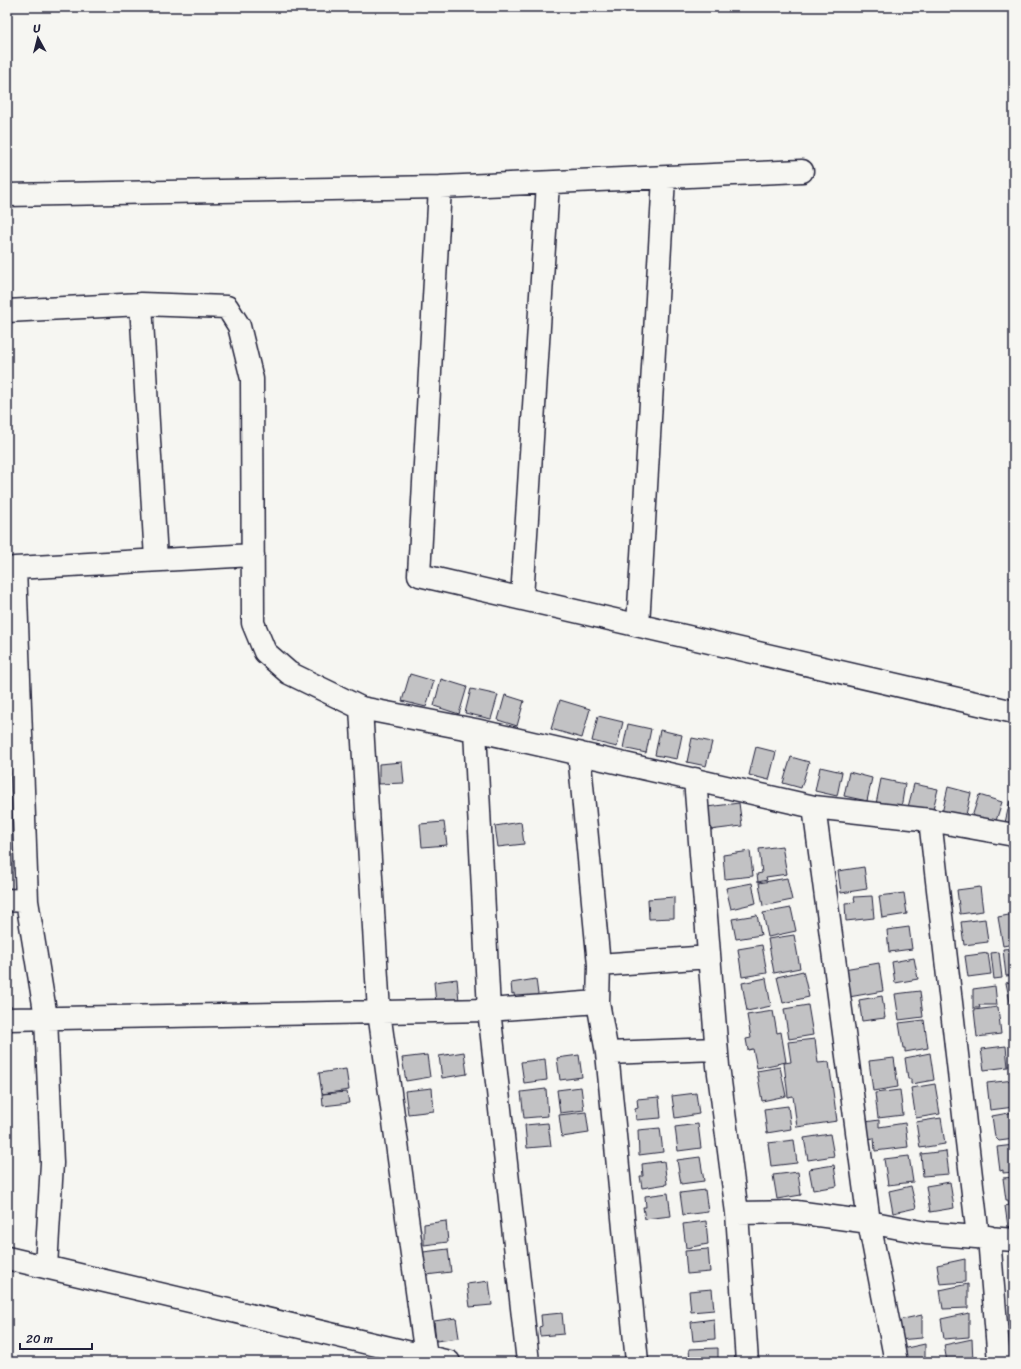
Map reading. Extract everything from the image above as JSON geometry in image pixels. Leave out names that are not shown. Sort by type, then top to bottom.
[{"type":"street","points":[[7,195],[440,187],[802,172]]},
{"type":"street","points":[[638,625],[664,178]]},
{"type":"street","points":[[522,598],[548,183]]},
{"type":"street","points":[[440,187],[419,575],[1014,712]]},
{"type":"street","points":[[141,304],[156,559]]},
{"type":"street","points":[[7,312],[141,304],[227,307],[239,326],[252,379],[253,623],[265,652],[289,673],[361,708],[475,730],[814,807],[930,820],[1014,836]]},
{"type":"street","points":[[46,1267],[52,1163],[46,1018],[17,900],[11,569],[156,559],[253,556]]},
{"type":"street","points":[[361,708],[379,1012],[426,1357]]},
{"type":"street","points":[[475,730],[489,1010],[528,1362]]},
{"type":"street","points":[[579,753],[599,965],[598,1002],[607,1053],[637,1362]]},
{"type":"street","points":[[695,779],[716,1049],[737,1213],[747,1362]]},
{"type":"street","points":[[814,807],[869,1222],[896,1362]]},
{"type":"street","points":[[930,820],[998,1362]]},
{"type":"street","points":[[599,965],[709,957]]},
{"type":"street","points":[[7,1020],[489,1010],[598,1002]]},
{"type":"street","points":[[607,1053],[716,1049]]},
{"type":"street","points":[[737,1213],[796,1212],[869,1222],[926,1233],[1014,1240]]},
{"type":"street","points":[[7,1258],[449,1362]]},
{"type":"building","points":[[410,674],[434,681],[426,707],[402,701]]},
{"type":"building","points":[[441,679],[467,687],[459,714],[434,706]]},
{"type":"building","points":[[471,689],[498,695],[491,719],[465,713]]},
{"type":"building","points":[[505,695],[524,701],[517,726],[498,720]]},
{"type":"building","points":[[560,700],[590,709],[582,738],[551,729]]},
{"type":"building","points":[[598,716],[623,722],[617,747],[592,741]]},
{"type":"building","points":[[628,724],[651,729],[646,753],[623,748]]},
{"type":"building","points":[[660,730],[682,735],[677,759],[655,755]]},
{"type":"building","points":[[692,738],[712,742],[706,766],[687,762]]},
{"type":"building","points":[[756,747],[776,752],[769,780],[749,775]]},
{"type":"building","points":[[791,757],[809,762],[801,788],[783,783]]},
{"type":"building","points":[[402,762],[404,783],[379,784],[379,764]]},
{"type":"building","points":[[820,767],[842,772],[837,796],[815,791]]},
{"type":"building","points":[[849,772],[872,778],[867,801],[844,796]]},
{"type":"building","points":[[881,779],[905,784],[901,808],[876,804]]},
{"type":"building","points":[[914,784],[938,789],[931,817],[907,811]]},
{"type":"building","points":[[948,787],[971,793],[965,819],[942,813]]},
{"type":"building","points":[[979,795],[1002,802],[994,827],[971,820]]},
{"type":"building","points":[[1010,801],[1014,802],[1014,829],[1004,827]]},
{"type":"building","points":[[739,803],[742,826],[710,830],[707,807]]},
{"type":"building","points":[[444,822],[447,845],[422,847],[420,824]]},
{"type":"building","points":[[521,822],[524,844],[498,847],[495,826]]},
{"type":"building","points":[[782,846],[787,874],[766,877],[767,880],[758,882],[757,874],[762,873],[759,849]]},
{"type":"building","points":[[750,851],[753,876],[725,879],[723,855]]},
{"type":"building","points":[[864,867],[867,889],[841,893],[838,871]]},
{"type":"building","points":[[787,878],[792,900],[763,906],[759,883]]},
{"type":"building","points":[[752,883],[756,903],[731,909],[726,888]]},
{"type":"building","points":[[980,887],[983,911],[960,914],[957,890]]},
{"type":"building","points":[[904,893],[907,914],[882,918],[879,896]]},
{"type":"building","points":[[872,896],[874,918],[846,921],[845,903],[855,902],[854,897]]},
{"type":"building","points":[[674,897],[674,918],[649,919],[648,899]]},
{"type":"building","points":[[791,908],[796,931],[768,937],[763,913]]},
{"type":"building","points":[[1014,914],[1014,944],[1003,946],[998,917]]},
{"type":"building","points":[[757,915],[761,935],[736,939],[732,919]]},
{"type":"building","points":[[985,919],[988,942],[964,945],[961,922]]},
{"type":"building","points":[[909,927],[912,949],[889,952],[887,930]]},
{"type":"building","points":[[794,935],[800,968],[774,973],[768,939]]},
{"type":"building","points":[[762,945],[767,973],[742,977],[738,949]]},
{"type":"building","points":[[1014,948],[1014,975],[1006,976],[1003,949]]},
{"type":"building","points":[[999,952],[1002,978],[994,979],[991,953]]},
{"type":"building","points":[[988,953],[991,974],[968,977],[965,956]]},
{"type":"building","points":[[914,958],[918,979],[895,983],[892,962]]},
{"type":"building","points":[[879,963],[883,991],[849,997],[844,969]]},
{"type":"building","points":[[803,971],[809,997],[783,1003],[777,977]]},
{"type":"building","points":[[766,978],[771,1006],[747,1011],[742,983]]},
{"type":"building","points":[[457,979],[459,1001],[436,1004],[434,982]]},
{"type":"building","points":[[536,979],[539,1002],[515,1005],[511,983]]},
{"type":"building","points":[[1014,981],[1014,1006],[1011,1007],[1006,983]]},
{"type":"building","points":[[995,986],[997,1005],[979,1005],[980,1008],[973,1008],[973,989]]},
{"type":"building","points":[[920,991],[923,1017],[899,1020],[895,994]]},
{"type":"building","points":[[882,996],[885,1018],[862,1021],[859,1000]]},
{"type":"building","points":[[808,1005],[813,1035],[789,1039],[784,1009]]},
{"type":"building","points":[[998,1007],[1001,1034],[977,1037],[974,1010]]},
{"type":"building","points":[[773,1011],[777,1033],[781,1032],[786,1062],[757,1068],[753,1049],[748,1050],[746,1039],[751,1038],[747,1015]]},
{"type":"building","points":[[924,1020],[928,1048],[905,1052],[899,1023]]},
{"type":"building","points":[[815,1039],[818,1063],[829,1062],[837,1121],[797,1127],[793,1096],[788,1097],[784,1063],[791,1062],[788,1042]]},
{"type":"building","points":[[1006,1046],[1008,1067],[984,1070],[981,1049]]},
{"type":"building","points":[[464,1052],[467,1074],[442,1078],[439,1056]]},
{"type":"building","points":[[930,1053],[934,1080],[911,1084],[911,1079],[908,1079],[905,1058]]},
{"type":"building","points":[[427,1055],[430,1077],[406,1081],[402,1058]]},
{"type":"building","points":[[579,1055],[582,1077],[560,1080],[557,1058]]},
{"type":"building","points":[[894,1058],[898,1087],[873,1091],[869,1061]]},
{"type":"building","points":[[545,1059],[547,1080],[524,1083],[521,1062]]},
{"type":"building","points":[[780,1067],[786,1096],[762,1101],[757,1071]]},
{"type":"building","points":[[346,1069],[349,1090],[322,1094],[319,1073]]},
{"type":"building","points":[[1014,1080],[1014,1107],[990,1110],[987,1083]]},
{"type":"building","points":[[935,1084],[940,1114],[916,1118],[911,1088]]},
{"type":"building","points":[[581,1087],[584,1110],[560,1113],[557,1090]]},
{"type":"building","points":[[432,1088],[434,1111],[408,1114],[405,1091]]},
{"type":"building","points":[[546,1089],[548,1116],[524,1118],[521,1092]]},
{"type":"building","points":[[900,1090],[903,1115],[878,1118],[875,1093]]},
{"type":"building","points":[[347,1092],[349,1103],[323,1106],[322,1094]]},
{"type":"building","points":[[696,1093],[699,1114],[675,1118],[672,1096]]},
{"type":"building","points":[[659,1097],[661,1118],[636,1120],[635,1109],[638,1108],[637,1099]]},
{"type":"building","points":[[788,1106],[791,1129],[767,1133],[764,1109]]},
{"type":"building","points":[[586,1112],[589,1133],[562,1137],[559,1115]]},
{"type":"building","points":[[1014,1112],[1014,1139],[999,1141],[995,1137],[992,1116]]},
{"type":"building","points":[[941,1118],[945,1144],[920,1148],[916,1122]]},
{"type":"building","points":[[879,1120],[879,1127],[905,1123],[908,1147],[875,1151],[874,1138],[867,1139],[865,1122]]},
{"type":"building","points":[[548,1123],[551,1146],[527,1148],[525,1125]]},
{"type":"building","points":[[698,1124],[701,1148],[678,1151],[675,1127]]},
{"type":"building","points":[[660,1128],[663,1152],[639,1155],[638,1130]]},
{"type":"building","points":[[830,1134],[834,1156],[808,1160],[804,1138]]},
{"type":"building","points":[[794,1140],[797,1163],[771,1166],[768,1143]]},
{"type":"building","points":[[1014,1145],[1014,1172],[1003,1173],[1003,1170],[1000,1171],[997,1147]]},
{"type":"building","points":[[946,1151],[949,1174],[923,1176],[921,1154]]},
{"type":"building","points":[[909,1156],[913,1182],[888,1185],[884,1159]]},
{"type":"building","points":[[700,1157],[704,1181],[681,1184],[677,1160]]},
{"type":"building","points":[[664,1161],[667,1184],[642,1188],[640,1176],[643,1176],[642,1164]]},
{"type":"building","points":[[834,1165],[837,1186],[813,1190],[809,1169]]},
{"type":"building","points":[[798,1172],[801,1195],[777,1199],[773,1175]]},
{"type":"building","points":[[1014,1177],[1014,1204],[1009,1205],[1008,1200],[1006,1200],[1003,1178]]},
{"type":"building","points":[[950,1182],[954,1208],[930,1212],[926,1186]]},
{"type":"building","points":[[911,1186],[916,1208],[893,1213],[889,1191]]},
{"type":"building","points":[[705,1190],[708,1212],[683,1215],[680,1193]]},
{"type":"building","points":[[668,1193],[671,1216],[645,1219],[643,1207],[646,1207],[645,1196]]},
{"type":"building","points":[[1014,1204],[1014,1236],[1012,1226],[1008,1227],[1005,1206]]},
{"type":"building","points":[[446,1221],[448,1242],[424,1245],[424,1224]]},
{"type":"building","points":[[706,1221],[708,1244],[686,1248],[683,1224]]},
{"type":"building","points":[[448,1249],[451,1272],[426,1275],[423,1252]]},
{"type":"building","points":[[708,1249],[710,1272],[687,1274],[685,1251]]},
{"type":"building","points":[[965,1259],[965,1282],[940,1284],[937,1265]]},
{"type":"building","points":[[489,1281],[492,1305],[470,1307],[467,1284]]},
{"type":"building","points":[[968,1284],[968,1308],[943,1309],[940,1290]]},
{"type":"building","points":[[712,1289],[714,1310],[691,1312],[689,1291]]},
{"type":"building","points":[[562,1313],[564,1334],[540,1336],[539,1327],[542,1326],[541,1315]]},
{"type":"building","points":[[969,1313],[969,1337],[944,1339],[941,1319]]},
{"type":"building","points":[[922,1315],[922,1338],[898,1340],[894,1321]]},
{"type":"building","points":[[456,1318],[459,1338],[436,1341],[434,1321]]},
{"type":"building","points":[[714,1319],[715,1339],[693,1341],[691,1322]]},
{"type":"building","points":[[972,1339],[973,1362],[947,1362],[944,1345]]},
{"type":"building","points":[[925,1344],[925,1362],[899,1362],[897,1350]]},
{"type":"building","points":[[718,1348],[718,1362],[690,1362],[689,1349]]}]
